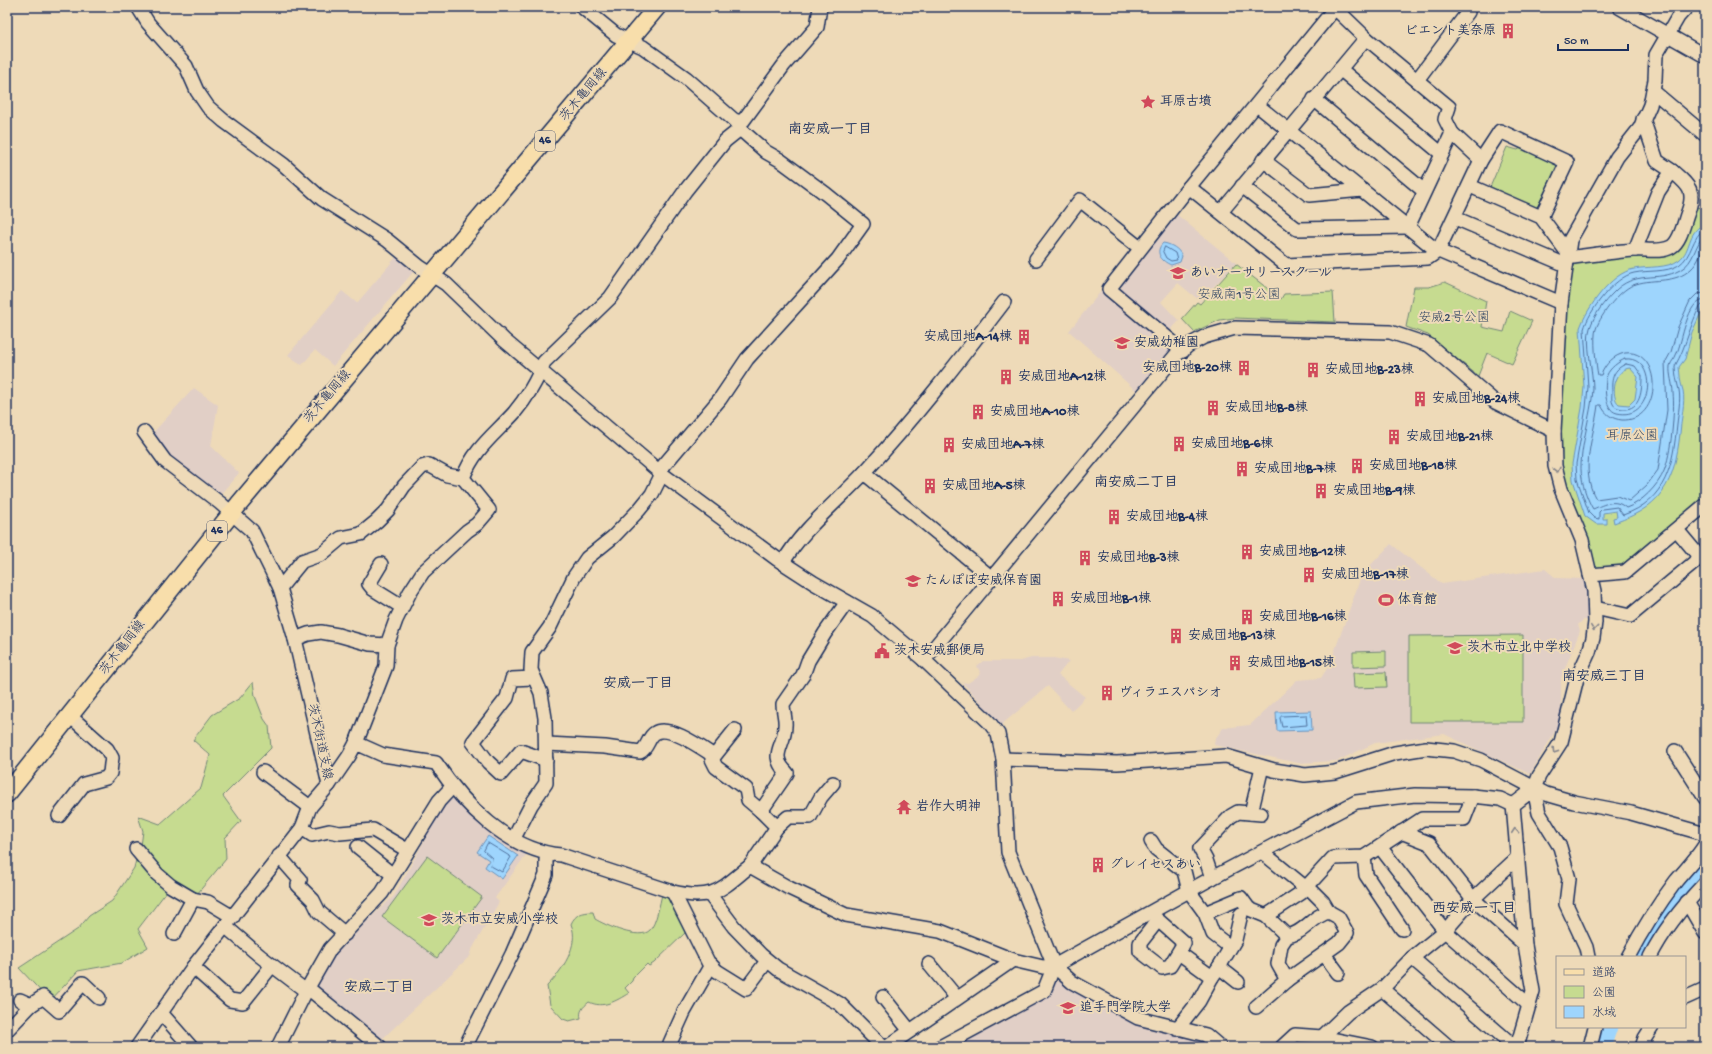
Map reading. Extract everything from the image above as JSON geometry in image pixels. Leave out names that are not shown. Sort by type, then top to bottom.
[{"type":"main road","name":"茨木亀岡線","points":[[7,794],[231,513],[657,7]]},
{"type":"street","points":[[138,7],[148,23],[186,66],[197,91],[214,112],[284,165],[322,199],[387,240],[420,267],[433,274],[446,284],[504,340],[660,472],[783,563],[814,583],[872,616],[924,660],[989,722],[998,734],[1003,759],[1008,852],[1054,966],[1072,982],[1138,1018],[1206,1035],[1220,1047]]},
{"type":"street","points":[[514,838],[531,805],[546,783],[547,744],[541,693],[533,678],[531,663],[532,652],[550,627],[574,577],[587,558],[614,537],[639,510],[652,494],[660,472],[720,399],[747,359],[838,259],[863,224],[826,194],[780,160],[766,152],[686,78],[643,47],[616,35],[582,7]]},
{"type":"street","points":[[463,478],[469,461],[515,412],[541,372],[544,362],[610,298],[685,191],[738,125],[743,121],[784,65],[813,33],[817,27],[820,7]]},
{"type":"street","points":[[1183,351],[1109,289],[1140,248],[1257,105],[1334,7],[1366,38],[1449,107],[1445,119],[1452,133],[1481,160]]},
{"type":"street","points":[[1620,7],[1705,56]]},
{"type":"street","points":[[1513,805],[1534,789],[1539,776],[1561,742],[1576,678],[1589,652],[1593,638],[1595,608],[1594,591],[1582,540],[1561,489],[1555,466],[1554,431],[1562,303],[1570,240],[1616,157],[1640,128],[1650,105],[1653,91],[1656,55],[1678,17],[1687,7]]},
{"type":"street","points":[[1417,80],[1468,12]]},
{"type":"street","points":[[1220,212],[1366,38]]},
{"type":"street","points":[[1340,69],[1442,154]]},
{"type":"street","points":[[1653,91],[1705,133]]},
{"type":"street","points":[[1314,99],[1424,191]]},
{"type":"street","points":[[1257,105],[1438,251],[1562,303]]},
{"type":"street","points":[[1455,218],[1567,258],[1635,250],[1661,250],[1671,247],[1678,239],[1690,205],[1692,193],[1686,183],[1657,161],[1644,119]]},
{"type":"street","points":[[1189,187],[1286,265],[1428,258],[1438,251],[1455,218],[1481,160],[1500,131],[1568,162],[1541,217]]},
{"type":"street","points":[[1408,227],[1452,133]]},
{"type":"street","points":[[1263,160],[1309,195],[1362,190]]},
{"type":"street","points":[[1635,250],[1658,192],[1672,171]]},
{"type":"street","points":[[1242,186],[1297,229],[1408,227]]},
{"type":"street","points":[[1470,186],[1541,217],[1567,258]]},
{"type":"street","points":[[1036,259],[1080,200],[1140,248]]},
{"type":"street","points":[[783,563],[800,540],[864,473],[940,386],[1004,302]]},
{"type":"street","points":[[924,660],[1171,361],[1189,345],[1204,337],[1235,328],[1390,332],[1429,345],[1495,402],[1554,431]]},
{"type":"street","name":"茨木街道支線","points":[[137,1047],[162,1014],[193,967],[302,828],[310,807],[329,785],[295,639],[280,588],[252,531],[165,462],[144,432]]},
{"type":"street","points":[[280,588],[302,561],[322,554],[341,538],[361,534],[377,521],[388,510],[404,486],[422,467],[429,465],[447,475],[463,478],[490,510],[477,524],[466,531],[423,572],[402,607],[387,646],[386,666],[356,743],[329,785]]},
{"type":"street","points":[[864,473],[992,578]]},
{"type":"street","points":[[1590,575],[1625,572],[1705,505]]},
{"type":"street","points":[[1595,608],[1630,616],[1695,562],[1698,555],[1677,530]]},
{"type":"street","points":[[381,564],[369,584],[372,589],[402,607]]},
{"type":"street","points":[[761,811],[787,773],[779,765],[777,760],[786,727],[783,704],[802,675],[808,661],[825,633],[847,602]]},
{"type":"street","points":[[295,639],[308,634],[321,632],[370,644],[387,646]]},
{"type":"street","points":[[533,678],[512,679],[507,698],[473,742],[488,762],[501,774],[521,751],[546,760]]},
{"type":"street","points":[[59,816],[84,784],[106,778],[110,774],[112,758],[107,749],[70,716]]},
{"type":"street","points":[[735,730],[712,758],[716,767],[746,789],[748,800],[777,827]]},
{"type":"street","points":[[547,744],[606,747],[640,752],[645,749],[653,733],[658,731],[672,733],[692,741],[714,756]]},
{"type":"street","points":[[356,743],[383,755],[436,763],[452,787],[494,826],[532,848],[549,854],[561,855],[673,892],[691,896],[710,895],[750,866],[777,827],[788,817],[810,817],[821,797],[833,783]]},
{"type":"street","points":[[1003,759],[1117,763],[1226,756],[1262,766],[1305,775],[1335,772],[1395,753],[1426,748],[1454,751],[1481,760],[1534,789],[1574,802],[1631,813],[1705,834]]},
{"type":"street","points":[[1675,751],[1705,798]]},
{"type":"street","points":[[1212,878],[1206,860],[1200,849],[1231,816],[1238,812],[1256,814],[1262,766]]},
{"type":"street","points":[[263,772],[310,807]]},
{"type":"street","points":[[278,1047],[307,989],[330,949],[382,893],[407,850],[439,801],[452,787]]},
{"type":"street","points":[[1534,789],[1539,813],[1560,847],[1569,879],[1566,904],[1586,947],[1588,956]]},
{"type":"street","points":[[750,866],[789,888],[846,916],[940,930],[1012,960],[1044,967],[1054,966],[1212,878],[1356,802],[1415,795],[1473,796],[1500,799],[1513,805]]},
{"type":"street","points":[[1266,916],[1306,887],[1333,858],[1364,857],[1422,819],[1464,819],[1473,796]]},
{"type":"street","points":[[1412,958],[1516,1047],[1533,991],[1525,945],[1513,805]]},
{"type":"street","points":[[302,828],[312,835],[328,830],[340,833],[373,830],[407,850]]},
{"type":"street","points":[[1402,832],[1429,843],[1473,900],[1525,945]]},
{"type":"street","points":[[1151,841],[1156,849],[1184,871],[1189,891],[1205,913],[1213,934],[1230,947]]},
{"type":"street","points":[[1629,956],[1660,903],[1698,857],[1705,845]]},
{"type":"street","points":[[358,847],[393,875]]},
{"type":"street","points":[[1380,847],[1444,931],[1529,1005]]},
{"type":"street","points":[[136,849],[157,874],[171,886],[193,898],[208,902],[229,922],[260,956],[307,989],[380,1047]]},
{"type":"street","points":[[1256,1007],[1287,980],[1339,943],[1347,933],[1338,917],[1329,912],[1323,902],[1262,852]]},
{"type":"street","points":[[465,1047],[512,954],[546,875],[546,860],[549,854]]},
{"type":"street","points":[[279,856],[300,880],[298,885],[314,900],[319,912],[345,934]]},
{"type":"street","points":[[1364,857],[1366,875],[1402,929]]},
{"type":"street","points":[[1322,1037],[1348,1012],[1382,989],[1412,958],[1444,931],[1473,900],[1517,858]]},
{"type":"street","points":[[1650,956],[1659,938],[1687,902],[1705,883]]},
{"type":"street","points":[[673,892],[711,965],[716,971],[746,990],[767,960]]},
{"type":"street","points":[[710,895],[734,927],[767,960],[778,969],[840,1004],[883,1047]]},
{"type":"street","points":[[174,934],[193,898]]},
{"type":"street","points":[[1205,913],[1241,898],[1249,909],[1266,916],[1287,936]]},
{"type":"street","points":[[1687,902],[1703,923]]},
{"type":"street","points":[[1287,980],[1278,964],[1281,945],[1287,936],[1299,932],[1320,916],[1329,912]]},
{"type":"street","points":[[1178,1029],[1199,1001],[1235,940],[1241,914]]},
{"type":"street","points":[[1178,953],[1238,982]]},
{"type":"street","points":[[1324,954],[1338,972]]},
{"type":"street","points":[[887,1047],[1012,960]]},
{"type":"street","points":[[929,964],[957,998]]},
{"type":"street","points":[[670,1047],[670,1043],[684,1012],[711,965]]},
{"type":"street","points":[[940,1047],[1044,991],[1054,966]]},
{"type":"street","points":[[193,967],[230,1000],[243,1002],[270,968]]},
{"type":"street","points":[[7,1030],[25,1002],[43,997],[58,1011],[82,983],[99,998]]},
{"type":"street","points":[[1382,989],[1449,1047]]},
{"type":"street","points":[[1686,998],[1705,989]]},
{"type":"street","points":[[882,997],[910,1031]]},
{"type":"street","points":[[162,1014],[191,1047]]},
{"type":"street","points":[[1590,1047],[1595,1028]]},
{"type":"street","points":[[1642,1047],[1645,1038],[1651,1028]]},
{"type":"street","points":[[1282,1047],[1295,1035],[1322,1037],[1372,1047]]},
{"type":"shaded area","name":"あいナーサリースクール","points":[[1176,214],[1236,263],[1200,301],[1178,283],[1161,302],[1179,321],[1167,334],[1122,291],[1121,284]]},
{"type":"shaded area","points":[[397,256],[414,271],[333,366],[315,350],[302,365],[288,355],[342,291],[357,303]]},
{"type":"shaded area","name":"安威幼稚園","points":[[1102,290],[1176,355],[1142,396],[1069,331]]},
{"type":"shaded area","points":[[194,388],[218,405],[211,446],[239,473],[218,497],[167,460],[150,436]]},
{"type":"shaded area","name":"茨木市立北中学校","points":[[1391,544],[1442,584],[1545,569],[1556,578],[1586,579],[1590,620],[1583,620],[1578,625],[1580,631],[1561,678],[1561,721],[1530,774],[1444,734],[1375,743],[1337,761],[1298,763],[1214,745],[1215,739],[1223,728],[1250,725],[1297,680],[1321,678],[1330,664],[1362,574]]},
{"type":"shaded area","points":[[1031,658],[1054,658],[1069,661],[1058,675],[1085,697],[1071,711],[1048,686],[1001,725],[962,682],[968,683],[981,674],[977,666],[983,661],[1021,661]]},
{"type":"shaded area","name":"茨木市立安威小学校","points":[[453,794],[528,852],[495,898],[499,902],[470,953],[471,955],[379,1042],[316,987],[316,984],[333,957],[370,918],[394,896],[444,805]]},
{"type":"shaded area","name":"追手門学院大学","points":[[1062,980],[1136,1022],[1174,1035],[1202,1041],[1210,1047],[952,1047],[1004,1022],[1044,995],[1054,983]]},
{"type":"green space","points":[[1523,146],[1559,165],[1535,211],[1488,192],[1507,147],[1518,150]]},
{"type":"green space","name":"耳原公園","points":[[1693,207],[1705,208],[1705,496],[1675,526],[1627,567],[1593,567],[1560,472],[1558,452],[1570,274],[1578,259],[1664,252]]},
{"type":"green space","name":"安威南1号公園","points":[[1236,264],[1281,299],[1284,294],[1333,292],[1335,322],[1234,318],[1220,320],[1194,332],[1182,319],[1197,302],[1200,304]]},
{"type":"green space","name":"安威2号公園","points":[[1445,282],[1486,301],[1482,327],[1504,332],[1510,311],[1532,321],[1512,364],[1487,353],[1478,376],[1428,335],[1406,327],[1414,287],[1429,287]]},
{"type":"green space","points":[[1523,635],[1523,722],[1409,722],[1409,636]]},
{"type":"green space","points":[[1386,651],[1386,666],[1353,667],[1353,652]]},
{"type":"green space","points":[[1386,672],[1387,687],[1354,688],[1353,673]]},
{"type":"green space","points":[[253,682],[255,696],[264,719],[269,726],[271,748],[223,796],[241,821],[225,838],[226,859],[197,894],[173,884],[141,846],[143,831],[138,816],[160,824],[201,788],[210,755],[193,740],[212,715],[240,698]]},
{"type":"green space","points":[[137,856],[170,887],[138,929],[148,947],[122,963],[78,971],[50,1001],[19,968],[78,929],[89,916],[112,901],[134,868]]},
{"type":"green space","points":[[427,856],[482,897],[437,958],[382,917]]},
{"type":"green space","points":[[662,894],[670,897],[687,931],[654,963],[649,966],[647,964],[633,978],[625,988],[629,993],[609,1003],[599,1005],[589,1002],[582,1009],[581,1018],[569,1021],[563,1019],[550,1005],[547,986],[564,965],[568,957],[573,940],[571,924],[575,918],[586,912],[593,912],[595,919],[606,925],[631,933],[645,933],[650,930],[654,923]]},
{"type":"water","name":"耳原公園","points":[[1705,223],[1705,304],[1692,332],[1685,359],[1679,367],[1684,396],[1679,442],[1672,473],[1666,486],[1658,497],[1647,507],[1632,516],[1614,523],[1613,518],[1617,517],[1616,511],[1603,513],[1603,519],[1607,519],[1607,524],[1596,524],[1585,516],[1573,480],[1572,464],[1582,408],[1584,387],[1580,328],[1588,311],[1601,292],[1617,277],[1634,269],[1669,265],[1679,260],[1683,256],[1692,236],[1699,227]],"holes":[[[1630,368],[1638,377],[1635,399],[1629,405],[1619,404],[1616,400],[1614,390],[1620,373]]]},
{"type":"water","points":[[1163,243],[1172,246],[1179,251],[1182,256],[1180,262],[1171,265],[1162,259],[1159,250]]},
{"type":"water","points":[[1311,711],[1312,730],[1277,731],[1276,712]]},
{"type":"water","points":[[488,836],[518,856],[502,879],[485,867],[489,860],[477,852]]},
{"type":"waterway","points":[[1638,956],[1663,911],[1705,866]]},
{"type":"waterway","points":[[1602,1047],[1609,1028]]},
{"type":"place","name":"ビエント美奈原","points":[[1508,31]]},
{"type":"place","name":"耳原古墳","points":[[1148,102]]},
{"type":"place","name":"あいナーサリースクール","points":[[1178,273]]},
{"type":"place","name":"安威団地A-14棟","points":[[1024,337]]},
{"type":"place","name":"安威幼稚園","points":[[1122,343]]},
{"type":"place","name":"安威団地B-20棟","points":[[1244,368]]},
{"type":"place","name":"安威団地B-23棟","points":[[1313,370]]},
{"type":"place","name":"安威団地A-12棟","points":[[1006,377]]},
{"type":"place","name":"安威団地B-24棟","points":[[1420,399]]},
{"type":"place","name":"安威団地B-8棟","points":[[1213,408]]},
{"type":"place","name":"安威団地A-10棟","points":[[978,412]]},
{"type":"place","name":"安威団地B-21棟","points":[[1394,437]]},
{"type":"place","name":"安威団地B-6棟","points":[[1179,444]]},
{"type":"place","name":"安威団地A-7棟","points":[[949,445]]},
{"type":"place","name":"安威団地B-18棟","points":[[1357,466]]},
{"type":"place","name":"安威団地B-7棟","points":[[1242,469]]},
{"type":"place","name":"安威団地A-5棟","points":[[930,486]]},
{"type":"place","name":"安威団地B-9棟","points":[[1321,491]]},
{"type":"place","name":"安威団地B-4棟","points":[[1114,517]]},
{"type":"place","name":"安威団地B-12棟","points":[[1247,552]]},
{"type":"place","name":"安威団地B-3棟","points":[[1085,558]]},
{"type":"place","name":"安威団地B-17棟","points":[[1309,575]]},
{"type":"place","name":"たんぽぽ安威保育園","points":[[913,581]]},
{"type":"place","name":"安威団地B-1棟","points":[[1058,599]]},
{"type":"place","name":"体育館","points":[[1386,600]]},
{"type":"place","name":"安威団地B-16棟","points":[[1247,617]]},
{"type":"place","name":"安威団地B-13棟","points":[[1176,636]]},
{"type":"place","name":"茨木市立北中学校","points":[[1455,648]]},
{"type":"place","name":"茨木安威郵便局","points":[[882,651]]},
{"type":"place","name":"安威団地B-15棟","points":[[1235,663]]},
{"type":"place","name":"ヴィラエスパシオ","points":[[1107,693]]},
{"type":"place","name":"岩作大明神","points":[[904,807]]},
{"type":"place","name":"グレイセスあい","points":[[1098,865]]},
{"type":"place","name":"茨木市立安威小学校","points":[[429,920]]},
{"type":"place","name":"追手門学院大学","points":[[1068,1008]]},
{"type":"district","name":"南安威一丁目","points":[[830,130]]},
{"type":"district","name":"南安威二丁目","points":[[1136,483]]},
{"type":"district","name":"南安威三丁目","points":[[1604,677]]},
{"type":"district","name":"安威一丁目","points":[[638,684]]},
{"type":"district","name":"西安威一丁目","points":[[1474,909]]},
{"type":"district","name":"安威二丁目","points":[[379,988]]}]
